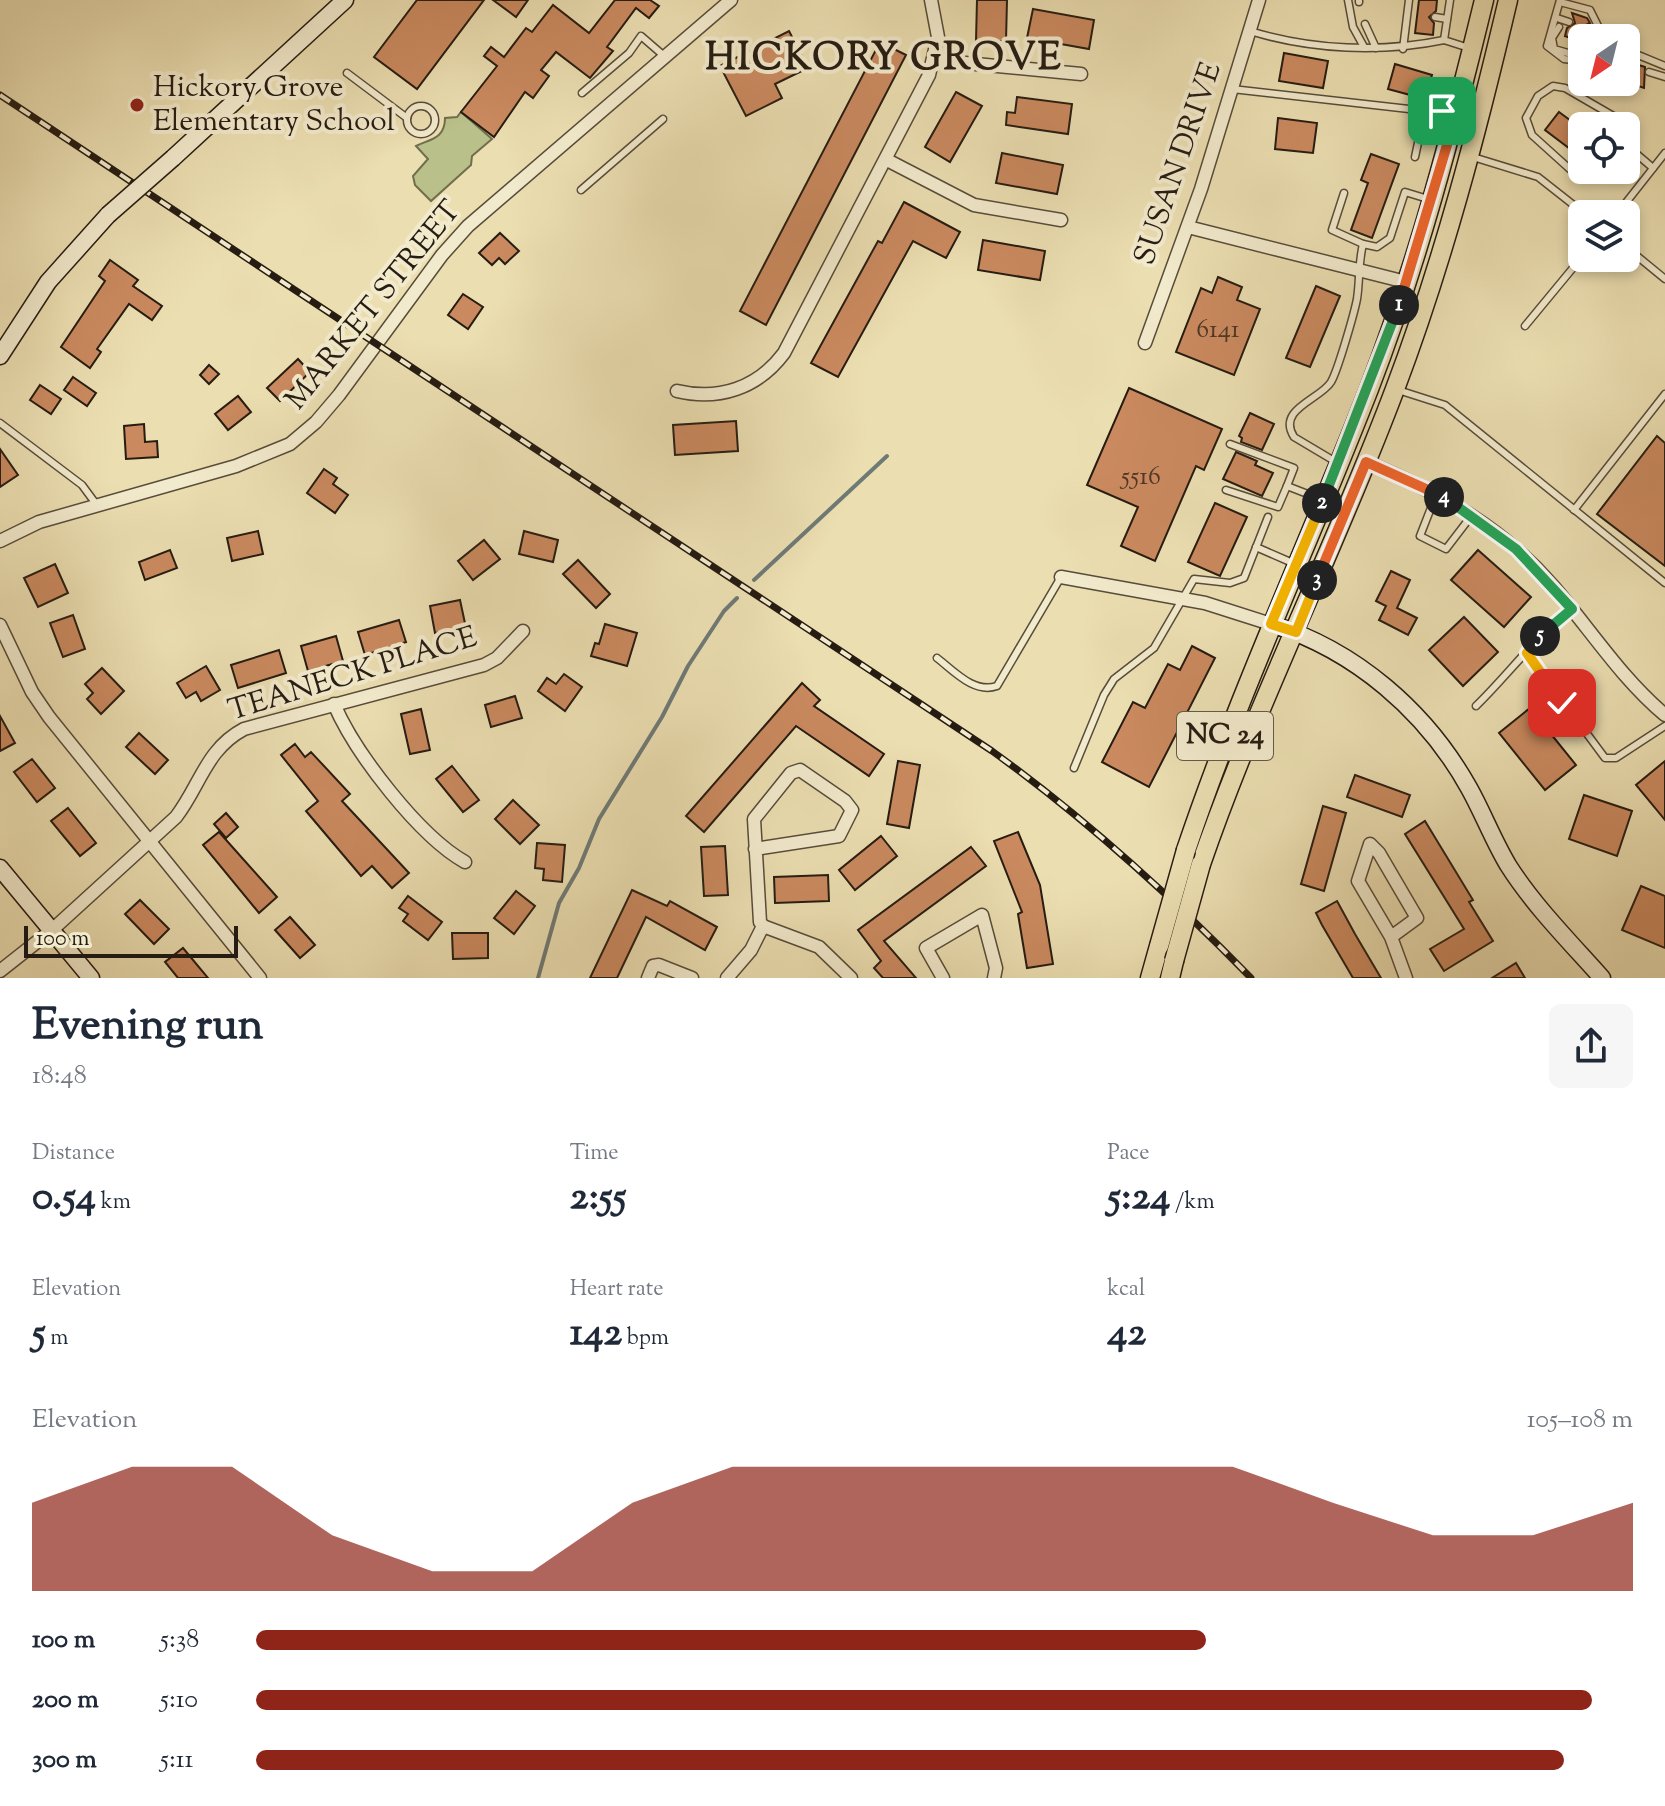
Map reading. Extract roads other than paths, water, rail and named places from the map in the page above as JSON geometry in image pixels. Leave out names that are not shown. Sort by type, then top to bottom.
[{"type":"main road","name":"NC 24","points":[[1150,978],[1186,850],[1222,743],[1339,464],[1406,282],[1456,115],[1484,0]]},
{"type":"main road","name":"NC 24","points":[[1172,969],[1201,864],[1245,745],[1296,632],[1366,462],[1430,295],[1471,156],[1508,0]]},
{"type":"street","points":[[0,356],[48,282],[108,215],[345,0]]},
{"type":"street","name":"MARKET STREET","points":[[0,541],[39,522],[236,466],[299,438],[339,395],[442,255],[468,226],[663,55],[731,0]]},
{"type":"street","points":[[677,391],[727,392],[754,382],[775,365],[794,338],[887,160],[934,60],[938,37],[931,0]]},
{"type":"street","name":"SUSAN DRIVE","points":[[1145,343],[1188,227],[1259,0]]},
{"type":"street","points":[[934,60],[1081,74]]},
{"type":"street","points":[[887,160],[974,205],[1061,220]]},
{"type":"street","points":[[1188,227],[1406,282]]},
{"type":"street","points":[[1366,462],[1436,493],[1472,515],[1534,565],[1640,693],[1665,715]]},
{"type":"street","points":[[1061,577],[1181,598],[1271,624],[1319,640],[1357,666],[1411,711],[1449,756],[1501,852],[1529,895],[1602,978]]},
{"type":"street","points":[[0,625],[32,692],[49,717],[260,978]]},
{"type":"street","name":"TEANECK PLACE","points":[[0,971],[52,930],[176,817],[189,800],[207,762],[230,736],[334,704],[484,665],[497,658],[523,631]]},
{"type":"street","points":[[334,704],[350,739],[436,845],[465,862]]},
{"type":"street","points":[[755,849],[839,836],[852,810],[845,801],[800,770],[791,773],[754,819],[755,849],[760,922],[763,926],[819,947],[851,978]]},
{"type":"street","points":[[1391,937],[1417,918],[1379,853],[1370,844],[1358,881],[1391,937],[1406,978]]},
{"type":"street","points":[[0,868],[91,978]]},
{"type":"street","points":[[943,978],[926,948],[982,915],[996,968],[994,978]]},
{"type":"street","points":[[727,978],[751,950],[763,926]]},
{"type":"street","points":[[648,978],[653,966],[659,965],[692,978]]},
{"type":"lane","points":[[1348,0],[1353,27],[1364,47]]},
{"type":"lane","points":[[1403,49],[1409,0]]},
{"type":"lane","points":[[1443,0],[1450,0],[1444,40]]},
{"type":"lane","points":[[1568,59],[1547,46],[1556,27],[1560,1],[1590,10],[1593,24]]},
{"type":"lane","points":[[1407,13],[1417,15]]},
{"type":"lane","points":[[1435,17],[1447,19]]},
{"type":"lane","points":[[1556,27],[1568,25],[1557,18]]},
{"type":"lane","points":[[1365,24],[1376,48]]},
{"type":"lane","points":[[1250,31],[1294,41],[1376,48],[1403,49],[1444,40],[1472,49]]},
{"type":"lane","points":[[582,93],[629,53],[641,36],[663,55]]},
{"type":"lane","points":[[1640,56],[1665,66]]},
{"type":"lane","points":[[1649,72],[1665,77]]},
{"type":"lane","points":[[347,73],[407,118],[409,128],[416,133],[425,134],[434,124],[434,115],[424,106],[411,110],[407,118]]},
{"type":"lane","points":[[1568,167],[1532,135],[1526,118],[1538,96],[1553,86],[1565,88],[1606,112]]},
{"type":"lane","points":[[1232,89],[1456,115]]},
{"type":"lane","points":[[1415,157],[1425,110]]},
{"type":"lane","points":[[581,190],[663,119]]},
{"type":"lane","points":[[1628,200],[1665,153]]},
{"type":"lane","points":[[1471,156],[1538,177],[1568,201]]},
{"type":"lane","points":[[1640,157],[1653,168]]},
{"type":"lane","points":[[1344,193],[1332,230],[1377,247],[1390,238],[1405,192],[1432,200]]},
{"type":"lane","points":[[1339,464],[1290,432],[1300,403],[1331,382],[1357,298],[1356,270],[1363,244]]},
{"type":"lane","points":[[1640,258],[1665,279]]},
{"type":"lane","points":[[1525,326],[1570,272]]},
{"type":"lane","points":[[1395,390],[1445,405],[1665,583]]},
{"type":"lane","points":[[1574,510],[1665,394]]},
{"type":"lane","points":[[0,423],[82,485],[96,504]]},
{"type":"lane","points":[[1226,490],[1278,507],[1294,468],[1230,444]]},
{"type":"lane","points":[[1287,486],[1323,500]]},
{"type":"lane","points":[[1436,493],[1420,536],[1446,549],[1472,515]]},
{"type":"lane","points":[[1074,768],[1104,695],[1114,679],[1154,648],[1194,579],[1230,583],[1244,578],[1268,517]]},
{"type":"lane","points":[[1256,547],[1295,564]]},
{"type":"lane","points":[[937,658],[974,685],[987,689],[997,686],[1061,577]]},
{"type":"lane","points":[[1476,706],[1546,630],[1572,609]]},
{"type":"lane","points":[[1527,653],[1605,758],[1616,758],[1665,726]]},
{"type":"waterway","points":[[754,580],[887,456]]},
{"type":"waterway","points":[[538,978],[559,903],[579,868],[599,819],[662,717],[688,666],[724,611],[737,598]]},
{"type":"railway","points":[[0,95],[992,751],[1061,803],[1126,859],[1251,978]]},
{"type":"place","name":"Hickory Grove Elementary School","points":[[137,105]]},
{"type":"district","name":"HICKORY GROVE","points":[[884,60]]}]
